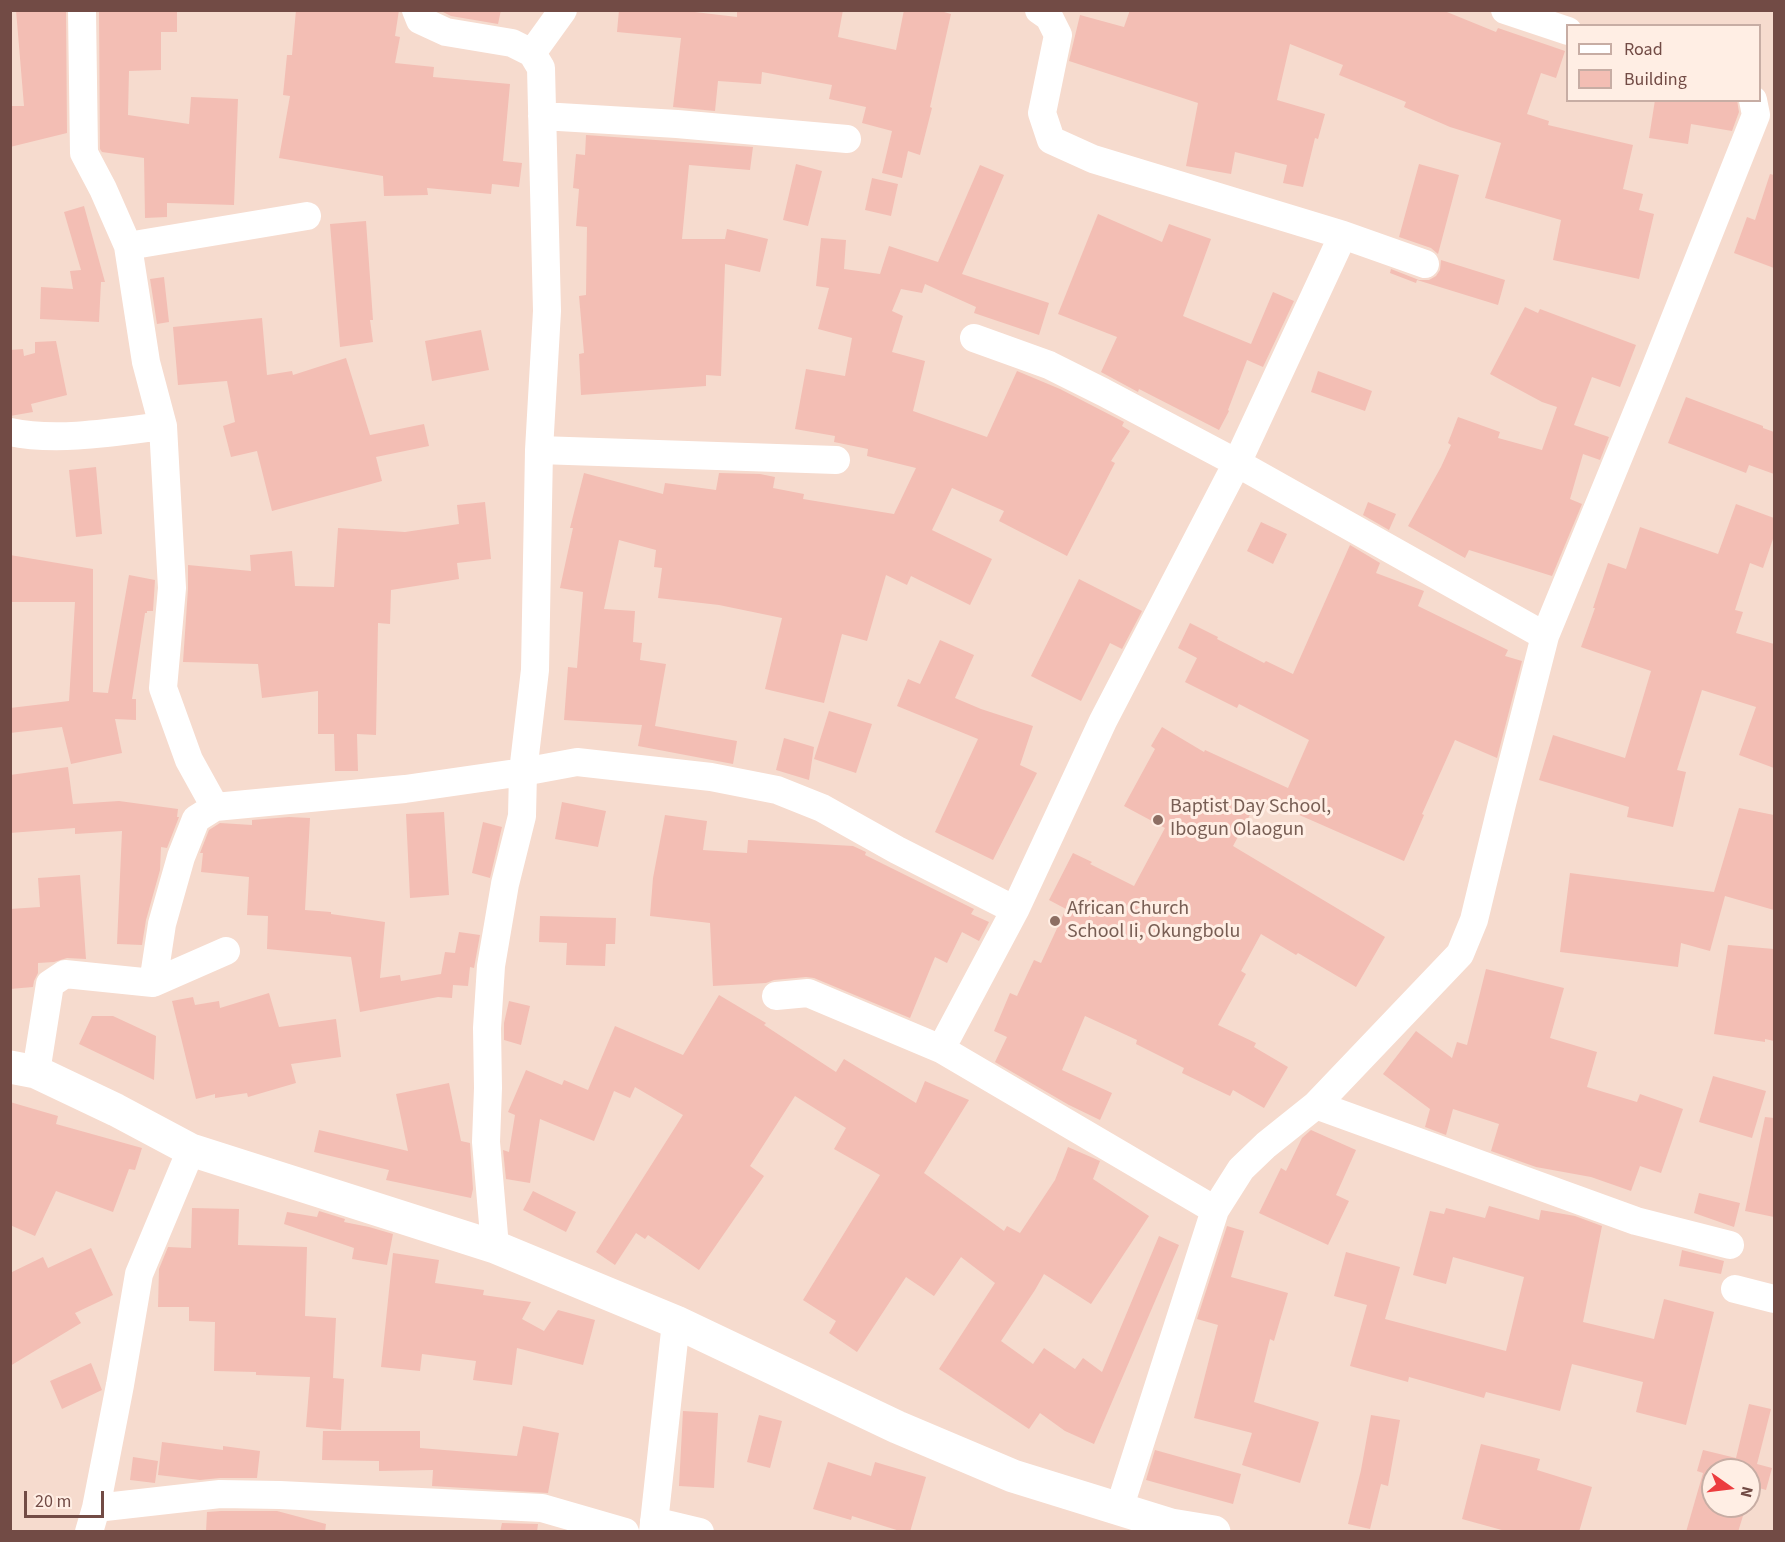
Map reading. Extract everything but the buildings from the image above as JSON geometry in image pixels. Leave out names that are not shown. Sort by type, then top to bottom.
[{"type":"main road","points":[[23,1069],[116,1110],[191,1150],[495,1247],[675,1322],[897,1426],[1012,1476],[1119,1509],[1169,1528],[1214,1532]]},
{"type":"street","points":[[82,10],[84,153],[128,246],[146,362],[163,426],[172,588],[163,688],[189,760],[215,807]]},
{"type":"street","points":[[416,10],[420,20],[446,32],[512,43],[532,53],[541,69],[547,311],[539,450],[535,670],[523,772],[522,816],[505,884],[491,966],[487,1029],[486,1142],[495,1247]]},
{"type":"street","points":[[532,53],[563,10]]},
{"type":"street","points":[[1039,10],[1048,17],[1058,35],[1042,113],[1052,140],[1093,159],[1343,235],[1425,264]]},
{"type":"street","points":[[1505,10],[1566,30]]},
{"type":"street","points":[[1119,1509],[1215,1210],[1241,1169],[1266,1145],[1316,1105],[1460,954],[1474,920],[1545,636],[1756,115],[1753,102]]},
{"type":"street","points":[[543,116],[677,124],[847,139]]},
{"type":"street","points":[[128,246],[307,216]]},
{"type":"street","points":[[941,1049],[1015,910],[1103,721],[1237,463],[1343,235]]},
{"type":"street","points":[[974,338],[1049,365],[1237,463],[1545,636]]},
{"type":"street","points":[[10,432],[26,436],[96,435],[163,426]]},
{"type":"street","points":[[539,450],[836,460]]},
{"type":"street","points":[[153,982],[162,924],[181,857],[196,819],[215,807],[405,789],[577,762],[711,777],[777,790],[822,808],[897,850],[1015,910]]},
{"type":"street","points":[[23,1069],[50,984],[65,974],[153,982],[226,951]]},
{"type":"street","points":[[776,996],[808,993],[941,1049],[1215,1210]]},
{"type":"street","points":[[1316,1105],[1636,1221],[1730,1245]]},
{"type":"street","points":[[191,1150],[139,1274],[120,1385],[92,1520],[220,1494],[280,1495],[542,1508],[625,1532]]},
{"type":"street","points":[[1735,1288],[1774,1299]]},
{"type":"street","points":[[675,1322],[654,1526],[700,1532]]},
{"type":"shaded area","points":[[11,11],[1774,11],[1774,1531],[11,1531]]},
{"type":"place","name":"Baptist Day School, Ibogun Olaogun","points":[[1158,820]]},
{"type":"place","name":"African Church School Ii, Okungbolu","points":[[1055,921]]}]
